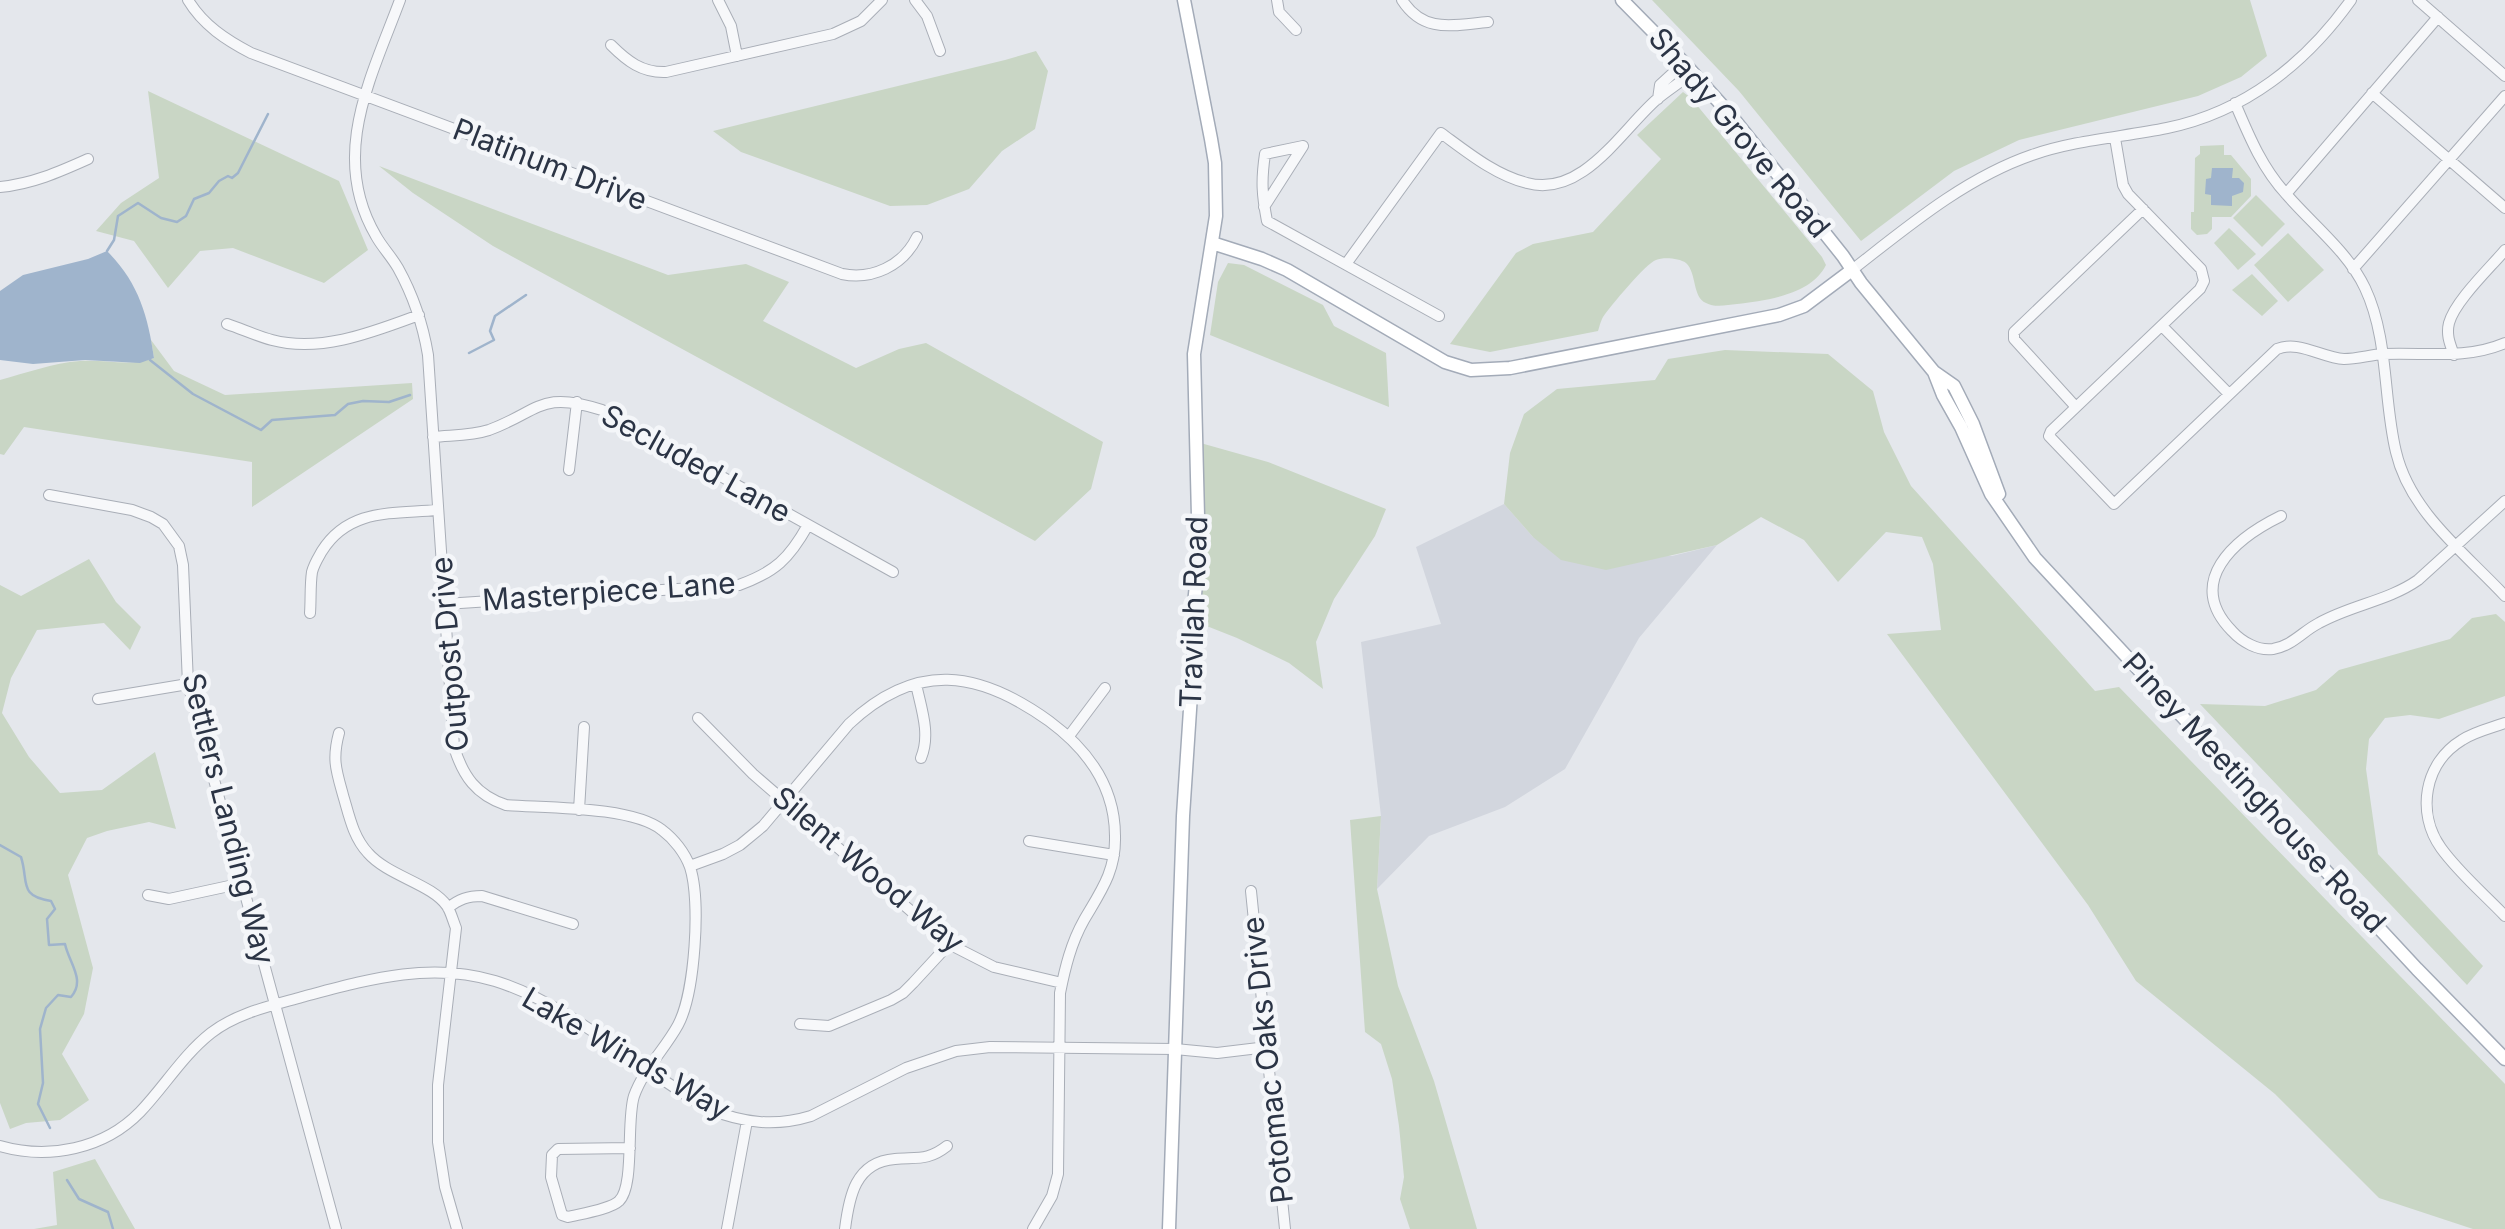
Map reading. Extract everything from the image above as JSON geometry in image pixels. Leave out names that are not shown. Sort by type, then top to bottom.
[{"type":"main road","name":"Travilah Road","points":[[1169,1229],[1183,816],[1193,613],[1200,557],[1194,354],[1216,216],[1215,162],[1184,0]]},
{"type":"main road","name":"Shady Grove Road","points":[[1622,0],[1689,68],[1764,156],[1852,270]]},
{"type":"main road","points":[[1212,243],[1288,270],[1430,355],[1471,370],[1510,368],[1779,315],[1804,306],[1852,270]]},
{"type":"main road","name":"Piney Meetinghouse Road","points":[[1852,270],[1934,372],[1954,386],[2010,521],[2035,558],[2505,1059]]},
{"type":"street","name":"Platinum Drive","points":[[188,0],[225,40],[251,53],[842,274],[881,272],[903,257],[917,238]]},
{"type":"street","name":"Outpost Drive","points":[[400,0],[364,95],[357,121],[354,170],[362,206],[376,236],[397,266],[418,316],[428,355],[454,747],[461,769],[472,786],[506,805],[625,814],[648,820],[673,840],[690,866]]},
{"type":"street","points":[[718,0],[731,26],[737,56]]},
{"type":"street","points":[[611,45],[642,70],[666,72],[848,29],[861,22],[882,0]]},
{"type":"street","points":[[916,0],[927,16],[940,51]]},
{"type":"street","points":[[1277,0],[1280,12],[1296,30]]},
{"type":"street","points":[[1402,0],[1412,13],[1433,25],[1488,22]]},
{"type":"street","points":[[1852,270],[1982,177],[2040,152],[2206,117],[2267,87],[2332,27],[2351,0]]},
{"type":"street","points":[[2418,0],[2505,76]]},
{"type":"street","points":[[2286,194],[2438,17]]},
{"type":"street","points":[[1346,264],[1440,133],[1521,182],[1550,184],[1583,174],[1658,98],[1660,85],[1689,68]]},
{"type":"street","points":[[2372,92],[2505,208]]},
{"type":"street","points":[[2353,269],[2505,96]]},
{"type":"street","points":[[2234,103],[2260,159],[2366,289],[2383,354],[2396,452],[2417,502],[2505,596]]},
{"type":"street","points":[[2115,138],[2128,194],[2201,269],[2204,281],[2200,290],[2051,431],[2049,436],[2114,504],[2284,346],[2345,359],[2383,354],[2454,355],[2505,343]]},
{"type":"street","points":[[1264,207],[1303,146],[1264,154],[1260,188],[1264,207],[1267,221],[1439,316]]},
{"type":"street","points":[[0,186],[48,177],[88,159]]},
{"type":"street","points":[[2075,406],[2014,338],[2014,332],[2143,209]]},
{"type":"street","points":[[2454,355],[2447,337],[2449,321],[2505,250]]},
{"type":"street","points":[[227,324],[271,340],[312,344],[345,339],[418,316]]},
{"type":"street","points":[[2162,326],[2229,394]]},
{"type":"street","points":[[569,470],[577,402]]},
{"type":"street","name":"Secluded Lane","points":[[433,437],[489,430],[540,404],[577,402],[602,410],[893,572]]},
{"type":"street","name":"Settlers Landing Way","points":[[48,494],[151,517],[179,546],[188,684],[336,1229]]},
{"type":"street","points":[[2281,516],[2259,527],[2219,564],[2212,580],[2212,602],[2219,618],[2238,638],[2270,650],[2290,644],[2319,622],[2402,590],[2505,500]]},
{"type":"street","points":[[310,613],[315,562],[339,530],[366,516],[438,510]]},
{"type":"street","name":"Masterpiece Lane","points":[[445,604],[739,585],[762,577],[782,563],[808,525]]},
{"type":"street","points":[[630,1148],[558,1149],[552,1155],[551,1177],[562,1215],[568,1217],[617,1204],[622,1197],[630,1148],[634,1096],[678,1025],[691,986],[696,898],[690,866],[740,845],[763,826],[849,724],[889,693],[939,680],[990,686],[1024,703],[1069,736],[1086,754],[1106,786],[1116,836],[1106,884],[1072,944],[1064,968],[1058,1174],[1052,1196],[1033,1229]]},
{"type":"street","points":[[98,699],[188,684]]},
{"type":"street","points":[[916,684],[926,734],[921,758]]},
{"type":"street","points":[[1069,736],[1106,688]]},
{"type":"street","name":"Silent Wood Way","points":[[698,718],[753,774],[948,944],[994,967],[1062,983]]},
{"type":"street","points":[[2504,726],[2461,740],[2444,754],[2434,770],[2426,806],[2427,820],[2443,850],[2505,916]]},
{"type":"street","points":[[578,810],[584,727]]},
{"type":"street","points":[[339,733],[334,763],[360,844],[382,866],[439,898],[456,928],[438,1085],[438,1142],[457,1229]]},
{"type":"street","points":[[1029,841],[1114,854]]},
{"type":"street","points":[[148,895],[169,899],[243,883]]},
{"type":"street","name":"Potomac Oaks Drive","points":[[1251,892],[1285,1229]]},
{"type":"street","points":[[448,908],[457,900],[482,896],[573,924]]},
{"type":"street","points":[[800,1024],[829,1026],[903,993],[948,944]]},
{"type":"street","name":"Lake Winds Way","points":[[0,1146],[56,1153],[95,1142],[139,1113],[198,1045],[239,1016],[377,977],[407,973],[494,980],[530,994],[682,1094],[709,1109],[747,1121],[778,1123],[811,1116],[906,1068],[956,1051],[1060,1048],[1217,1053],[1267,1048]]},
{"type":"street","points":[[726,1229],[747,1121]]},
{"type":"street","points":[[845,1229],[853,1186],[867,1170],[889,1159],[926,1158],[947,1146]]},
{"type":"shaded area","points":[[1504,504],[1533,537],[1672,556],[1717,545],[1639,638],[1565,769],[1505,807],[1429,836],[1377,889],[1381,816],[1361,642],[1441,624],[1416,547]]},
{"type":"green space","points":[[1652,0],[2250,0],[2267,56],[2241,77],[2198,96],[2019,140],[1954,171],[1861,241],[1739,91]]},
{"type":"green space","points":[[1036,51],[1048,71],[1035,129],[1002,151],[969,189],[927,205],[890,206],[741,152],[713,131],[1005,60]]},
{"type":"green space","points":[[148,91],[339,181],[368,250],[324,283],[233,248],[200,251],[168,288],[134,241],[96,231],[121,203],[159,178]]},
{"type":"green space","points":[[1683,92],[1822,257],[1826,265],[1819,275],[1799,289],[1774,298],[1713,305],[1699,296],[1686,263],[1659,259],[1620,295],[1603,317],[1598,331],[1490,352],[1450,344],[1516,253],[1533,244],[1593,232],[1661,159],[1637,135]]},
{"type":"green space","points":[[2224,145],[2224,155],[2231,155],[2251,179],[2251,196],[2231,217],[2212,217],[2212,229],[2197,235],[2191,229],[2195,158],[2200,154],[2200,146]]},
{"type":"green space","points":[[379,166],[668,275],[746,264],[789,282],[763,321],[856,368],[899,349],[926,343],[1103,442],[1091,489],[1035,541],[493,246]]},
{"type":"green space","points":[[2256,195],[2285,224],[2262,247],[2233,218]]},
{"type":"green space","points":[[2229,228],[2256,254],[2238,270],[2214,243]]},
{"type":"green space","points":[[2288,233],[2324,270],[2288,302],[2254,265]]},
{"type":"green space","points":[[1228,263],[1244,265],[1323,305],[1334,326],[1386,353],[1389,407],[1210,335],[1218,282]]},
{"type":"green space","points":[[2252,274],[2278,301],[2262,316],[2232,290]]},
{"type":"green space","points":[[151,340],[174,371],[225,395],[412,383],[413,399],[252,507],[252,462],[24,427],[4,455],[0,454],[0,380],[70,362],[145,361],[154,358]]},
{"type":"green space","points":[[1725,350],[1828,354],[1873,391],[1884,432],[1911,486],[2095,691],[2119,687],[2505,1084],[2505,1229],[2473,1229],[2379,1198],[2275,1094],[2136,981],[2088,905],[1887,634],[1941,630],[1933,564],[1922,537],[1886,532],[1838,582],[1804,540],[1761,517],[1717,545],[1606,570],[1561,560],[1533,537],[1504,504],[1510,453],[1524,414],[1557,389],[1655,380],[1668,359]]},
{"type":"green space","points":[[1197,442],[1268,462],[1386,509],[1375,536],[1334,599],[1316,642],[1323,689],[1289,663],[1194,621]]},
{"type":"green space","points":[[89,559],[116,602],[141,627],[130,650],[104,623],[37,630],[11,678],[2,713],[29,757],[60,793],[102,790],[155,752],[176,829],[149,822],[87,838],[68,875],[93,968],[84,1014],[62,1054],[89,1100],[60,1120],[26,1123],[10,1129],[0,1103],[0,585],[21,596]]},
{"type":"green space","points":[[2496,614],[2505,622],[2505,696],[2439,719],[2410,715],[2385,718],[2369,739],[2366,769],[2378,854],[2483,966],[2467,985],[2200,704],[2265,706],[2316,690],[2339,670],[2450,639],[2472,618]]},
{"type":"green space","points":[[1381,816],[1377,889],[1398,986],[1434,1081],[1477,1229],[1410,1229],[1400,1199],[1404,1177],[1392,1079],[1381,1044],[1365,1032],[1350,820]]},
{"type":"green space","points":[[95,1159],[135,1229],[34,1229],[57,1225],[53,1172]]},
{"type":"water","points":[[2212,168],[2233,168],[2232,178],[2244,183],[2243,192],[2232,196],[2232,206],[2211,205],[2211,195],[2205,194]]},
{"type":"water","points":[[107,251],[127,275],[140,300],[154,358],[140,363],[85,360],[33,364],[0,360],[0,291],[23,275]]},
{"type":"waterway","points":[[107,251],[114,240],[118,216],[138,203],[161,218],[177,222],[186,216],[194,199],[238,173],[268,114]]},
{"type":"waterway","points":[[469,353],[494,340],[490,331],[495,316],[526,295]]},
{"type":"waterway","points":[[150,360],[193,394],[261,430],[272,420],[335,415],[348,404],[389,402],[410,395]]},
{"type":"waterway","points":[[0,845],[21,857],[29,891],[51,901],[55,909],[47,919],[49,945],[65,944],[77,978],[71,997],[58,995],[46,1008],[40,1029],[43,1083],[38,1104],[50,1128]]},
{"type":"waterway","points":[[67,1180],[79,1199],[108,1212],[113,1229]]}]
